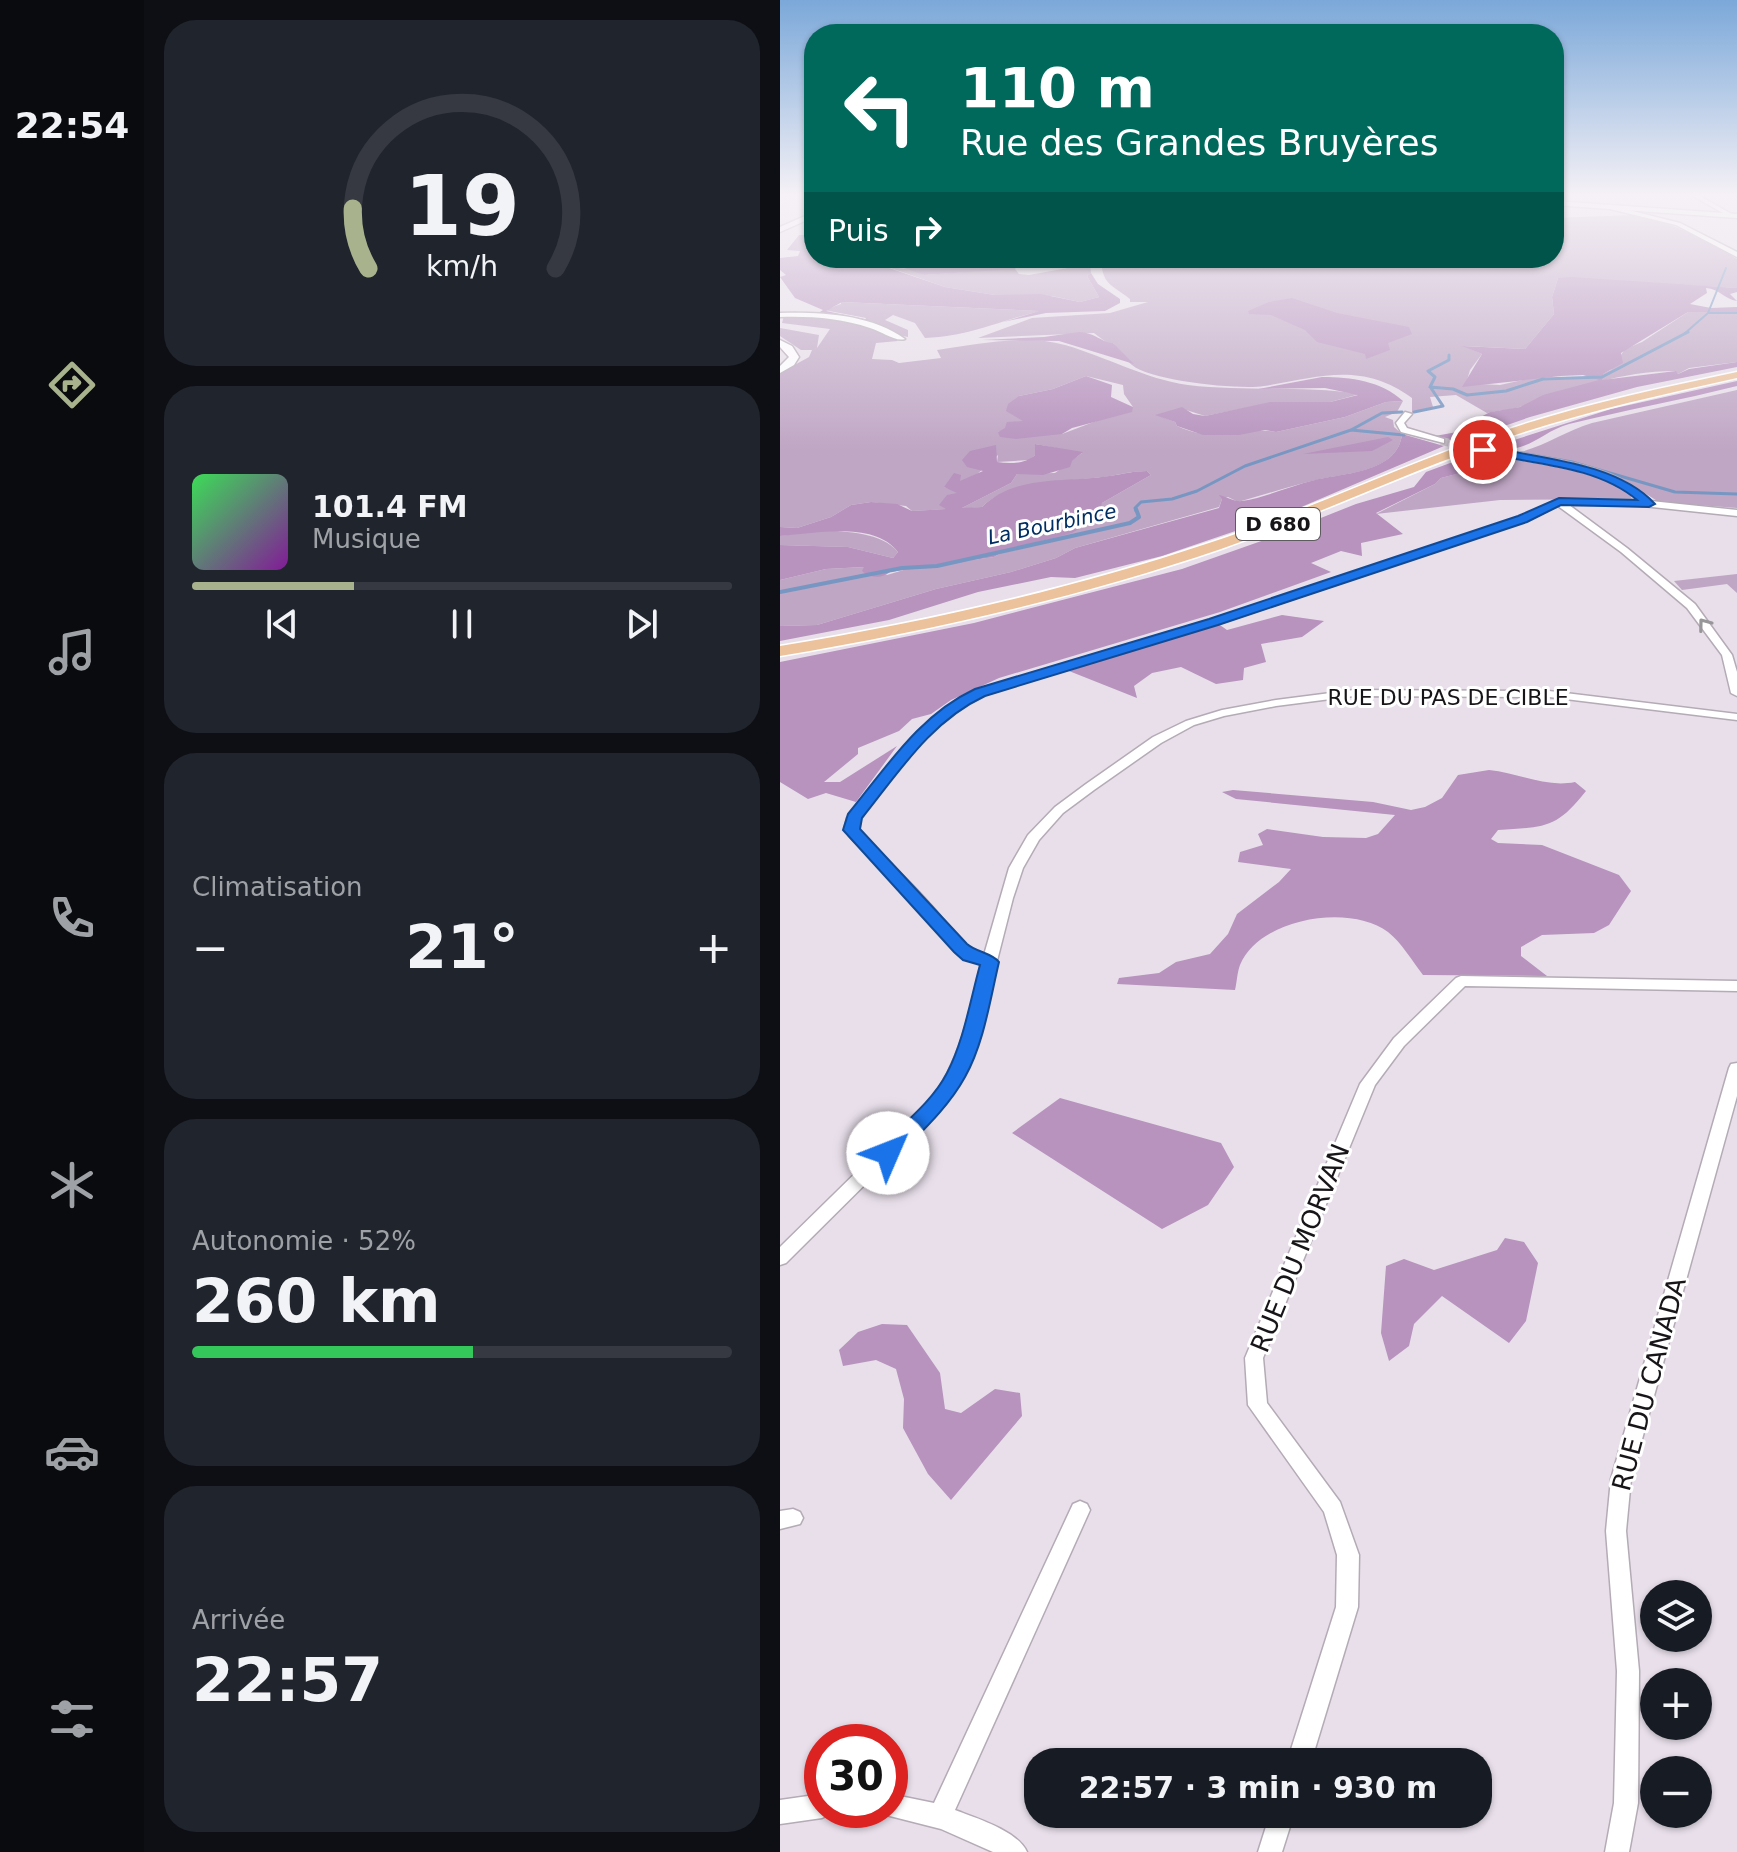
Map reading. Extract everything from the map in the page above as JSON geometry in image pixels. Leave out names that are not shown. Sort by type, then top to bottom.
[{"type":"main road","points":[[780,343],[789,348],[794,357],[780,370]]},
{"type":"main road","name":"D 680","points":[[780,651],[953,618],[1119,576],[1270,527],[1445,457],[1548,420],[1737,375]]},
{"type":"street","points":[[780,305],[803,312]]},
{"type":"street","points":[[780,315],[813,314],[846,319],[877,327],[901,339]]},
{"type":"street","points":[[1408,414],[1400,423],[1404,430],[1441,441]]},
{"type":"street","points":[[1483,450],[1601,475],[1626,484],[1649,504]]},
{"type":"street","points":[[1559,502],[1624,550],[1691,606],[1727,655],[1737,693]]},
{"type":"street","points":[[990,962],[970,956],[960,948],[924,905],[852,830],[853,818],[925,729],[958,703],[980,692],[1214,622],[1523,519],[1559,502],[1649,504],[1737,513]]},
{"type":"street","name":"RUE DU PAS DE CIBLE","points":[[780,1258],[939,1101],[956,1076],[966,1051],[1016,868],[1033,838],[1059,810],[1157,740],[1211,716],[1319,696],[1549,694],[1737,717]]},
{"type":"street","name":"RUE DU MORVAN","points":[[1303,1748],[1347,1607],[1348,1555],[1333,1508],[1258,1405],[1254,1358],[1368,1084],[1399,1042],[1461,981],[1737,986]]},
{"type":"street","name":"RUE DU CANADA","points":[[1617,1852],[1626,1803],[1628,1671],[1616,1531],[1621,1479],[1737,1068]]},
{"type":"street","points":[[939,1818],[1080,1510]]},
{"type":"street","points":[[780,1812],[804,1809]]},
{"type":"street","points":[[908,1810],[939,1818],[1001,1841],[1015,1852]]},
{"type":"street","points":[[1270,1852],[1278,1828]]},
{"type":"shaded area","points":[[782,279],[923,279],[945,287],[995,295],[1041,294],[1080,302],[1099,297],[1089,279],[1095,279],[1120,299],[1120,303],[1105,311],[1046,313],[1003,322],[1039,311],[842,302],[826,311],[869,320],[864,322],[817,314],[823,310],[795,298]]},
{"type":"shaded area","points":[[923,279],[1089,279],[1099,297],[1080,302],[1052,296],[995,295],[945,287]]},
{"type":"shaded area","points":[[1106,279],[1558,279],[1552,297],[1554,314],[1525,349],[1464,346],[1482,354],[1467,380],[1500,385],[1531,378],[1586,378],[1602,374],[1611,370],[1625,349],[1642,342],[1688,312],[1737,312],[1737,362],[1689,368],[1678,374],[1675,371],[1655,372],[1616,378],[1519,407],[1487,413],[1456,395],[1430,397],[1433,407],[1412,413],[1412,398],[1376,379],[1340,375],[1252,387],[1216,385],[1175,380],[1142,371],[1130,363],[1113,343],[1107,343],[1094,333],[978,338],[1032,318],[1110,313],[1148,302],[1130,302]]},
{"type":"shaded area","points":[[1558,279],[1608,279],[1737,288],[1737,292],[1730,294],[1737,301],[1706,288],[1707,293],[1690,304],[1711,308],[1737,307],[1737,312],[1688,312],[1621,353],[1623,363],[1603,374],[1602,380],[1676,371],[1678,374],[1689,369],[1737,362],[1737,367],[1637,387],[1530,417],[1458,442],[1435,436],[1468,430],[1479,424],[1477,419],[1490,412],[1520,407],[1543,395],[1599,380],[1583,375],[1561,376],[1462,387],[1482,354],[1462,346],[1525,349],[1554,314],[1552,297]]},
{"type":"shaded area","points":[[1584,279],[1737,279],[1737,288]]},
{"type":"shaded area","points":[[1292,298],[1337,313],[1409,327],[1412,334],[1388,343],[1390,350],[1366,359],[1365,354],[1317,342],[1305,330],[1271,315],[1249,314],[1248,311],[1269,302]]},
{"type":"shaded area","points":[[841,302],[1041,311],[971,331],[925,338],[915,323],[893,315],[885,320],[908,330],[908,337],[864,322],[866,318],[824,310]]},
{"type":"shaded area","points":[[784,316],[858,323],[898,341],[876,343],[872,359],[899,363],[941,358],[937,350],[1034,340],[1065,345],[1157,378],[1188,385],[1360,394],[1330,402],[1270,403],[1205,416],[1183,409],[1157,415],[1175,422],[1177,426],[1205,434],[1276,432],[1345,417],[1386,402],[1403,401],[1397,412],[1385,417],[1393,420],[1394,427],[1402,434],[1391,457],[1368,469],[1306,482],[1238,502],[1228,497],[1222,499],[1219,507],[1075,548],[1056,558],[1011,572],[936,589],[817,625],[780,626],[780,580],[826,569],[865,567],[887,575],[907,569],[994,557],[1047,540],[1151,475],[1141,471],[1039,483],[1008,491],[982,507],[960,509],[1011,483],[1017,474],[1055,473],[1082,453],[1035,444],[1035,455],[1029,460],[997,462],[998,455],[974,477],[944,487],[959,492],[949,509],[912,511],[906,506],[871,502],[851,505],[831,517],[797,528],[780,527],[780,373],[809,357],[812,350],[801,350],[780,336],[780,328],[819,335],[817,348],[830,329],[782,323]],"holes":[[[1086,376],[1123,385],[1124,394],[1133,407],[1062,434],[998,432],[1025,422],[1019,396],[1053,389]]]},
{"type":"shaded area","points":[[1079,332],[1113,343],[1134,364],[1059,341],[982,340],[1044,337]]},
{"type":"shaded area","points":[[1086,376],[1112,385],[1111,397],[1133,407],[1132,412],[1072,428],[1062,434],[1016,439],[1000,437],[998,432],[1005,428],[1007,422],[1023,421],[1006,411],[1008,404],[1019,396],[1053,389]]},
{"type":"shaded area","points":[[1322,377],[1365,382],[1385,389],[1403,401],[1386,402],[1345,417],[1276,432],[1265,430],[1239,435],[1203,435],[1155,415],[1182,407],[1193,414],[1205,416],[1270,402],[1330,402],[1358,395],[1325,388],[1258,389]]},
{"type":"shaded area","points":[[1737,381],[1737,386],[1569,424],[1524,446],[1489,448],[1611,409]]},
{"type":"shaded area","points":[[1737,390],[1737,508],[1659,502],[1622,479],[1516,453],[1592,423]]},
{"type":"shaded area","points":[[1402,434],[1444,446],[1285,514],[1162,556],[1075,578],[1051,577],[978,592],[889,620],[780,641],[780,626],[817,625],[936,589],[1011,572],[1056,558],[1075,548],[1219,508],[1222,499],[1219,495],[1242,501],[1368,469],[1391,457]]},
{"type":"shaded area","points":[[1388,437],[1393,440],[1372,451],[1303,454]]},
{"type":"shaded area","points":[[1035,444],[1083,452],[1072,461],[1070,467],[1043,475],[1017,474],[1011,483],[962,508],[982,507],[1010,489],[1042,482],[1142,471],[1151,475],[1102,503],[1098,517],[1072,533],[1005,551],[994,557],[890,572],[880,577],[865,573],[862,571],[864,567],[826,569],[780,580],[780,545],[848,547],[893,558],[898,552],[887,542],[859,532],[780,536],[780,527],[797,528],[831,517],[851,505],[871,502],[897,504],[912,511],[946,509],[939,505],[947,495],[957,493],[944,487],[954,473],[961,475],[960,481],[983,471],[967,467],[962,460],[970,451],[996,445],[997,462],[1017,463],[1035,455]]},
{"type":"shaded area","points":[[1477,453],[1497,456],[1496,464],[1441,478],[1435,484],[1376,513],[1403,534],[1361,543],[1362,556],[1341,551],[1311,563],[1331,572],[1220,612],[999,678],[951,700],[931,714],[912,719],[899,731],[858,748],[858,754],[824,782],[840,782],[897,746],[856,802],[826,793],[808,799],[780,782],[780,662],[974,623],[1182,569],[1356,504],[1414,487],[1426,472]]},
{"type":"shaded area","points":[[1497,456],[1600,479],[1630,494],[1632,499],[1500,500],[1376,514],[1441,478],[1495,464]]},
{"type":"shaded area","points":[[823,530],[873,537],[883,540],[898,552],[893,558],[848,547],[780,545],[780,536]]},
{"type":"shaded area","points":[[1737,574],[1737,593],[1727,584],[1682,590],[1674,581]]},
{"type":"shaded area","points":[[1282,615],[1324,621],[1302,637],[1261,644],[1266,662],[1244,668],[1243,680],[1216,684],[1181,667],[1152,673],[1134,686],[1137,698],[1069,671],[1217,623],[1227,630]]},
{"type":"shaded area","points":[[1489,770],[1543,782],[1575,782],[1586,791],[1566,813],[1548,824],[1498,830],[1491,839],[1498,843],[1542,845],[1619,875],[1631,891],[1609,925],[1594,933],[1542,935],[1521,947],[1521,956],[1547,976],[1423,975],[1388,932],[1372,923],[1329,917],[1285,926],[1266,936],[1250,949],[1240,965],[1235,990],[1117,984],[1119,978],[1159,973],[1176,962],[1210,954],[1228,934],[1237,914],[1279,882],[1291,869],[1238,862],[1240,852],[1263,845],[1258,834],[1267,829],[1323,837],[1366,838],[1378,834],[1395,815],[1236,799],[1222,792],[1233,790],[1373,802],[1411,810],[1442,798],[1458,775]]},
{"type":"shaded area","points":[[1060,1098],[1221,1143],[1234,1167],[1208,1205],[1162,1229],[1012,1133]]},
{"type":"shaded area","points":[[1505,1238],[1524,1242],[1538,1263],[1526,1321],[1509,1343],[1442,1296],[1414,1324],[1409,1346],[1389,1361],[1381,1333],[1386,1266],[1404,1259],[1434,1270],[1497,1250]]},
{"type":"shaded area","points":[[882,1324],[907,1325],[940,1373],[945,1409],[961,1413],[995,1389],[1020,1393],[1022,1416],[951,1500],[928,1474],[903,1428],[904,1399],[896,1369],[876,1360],[843,1366],[839,1350],[858,1332]]},
{"type":"waterway","points":[[1708,313],[1721,279]]},
{"type":"waterway","points":[[1684,334],[1708,313]]},
{"type":"waterway","points":[[1708,313],[1737,313]]},
{"type":"waterway","points":[[1449,355],[1449,360],[1428,371],[1435,377],[1430,387],[1453,389],[1467,395],[1506,391],[1543,379],[1602,377],[1688,332]]},
{"type":"waterway","points":[[1414,412],[1443,406],[1431,388]]},
{"type":"waterway","points":[[1351,430],[1382,413],[1402,412]]},
{"type":"waterway","name":"La Bourbince","points":[[1136,511],[1141,502],[1172,499],[1197,491],[1245,466],[1351,430]]},
{"type":"waterway","points":[[1351,430],[1404,435]]},
{"type":"waterway","points":[[1521,453],[1572,462],[1675,492],[1737,494]]},
{"type":"waterway","name":"La Bourbince","points":[[780,592],[902,568],[937,566],[1130,523],[1139,517],[1136,509]]},
{"type":"tunnel","points":[[1441,441],[1483,450]]},
{"type":"route","points":[[888,1153],[939,1101],[956,1076],[966,1051],[990,962],[970,956],[960,948],[924,905],[852,830],[853,818],[925,729],[958,703],[980,692],[1214,622],[1523,519],[1559,502],[1649,504],[1646,498],[1626,484],[1601,475],[1483,450]]}]
